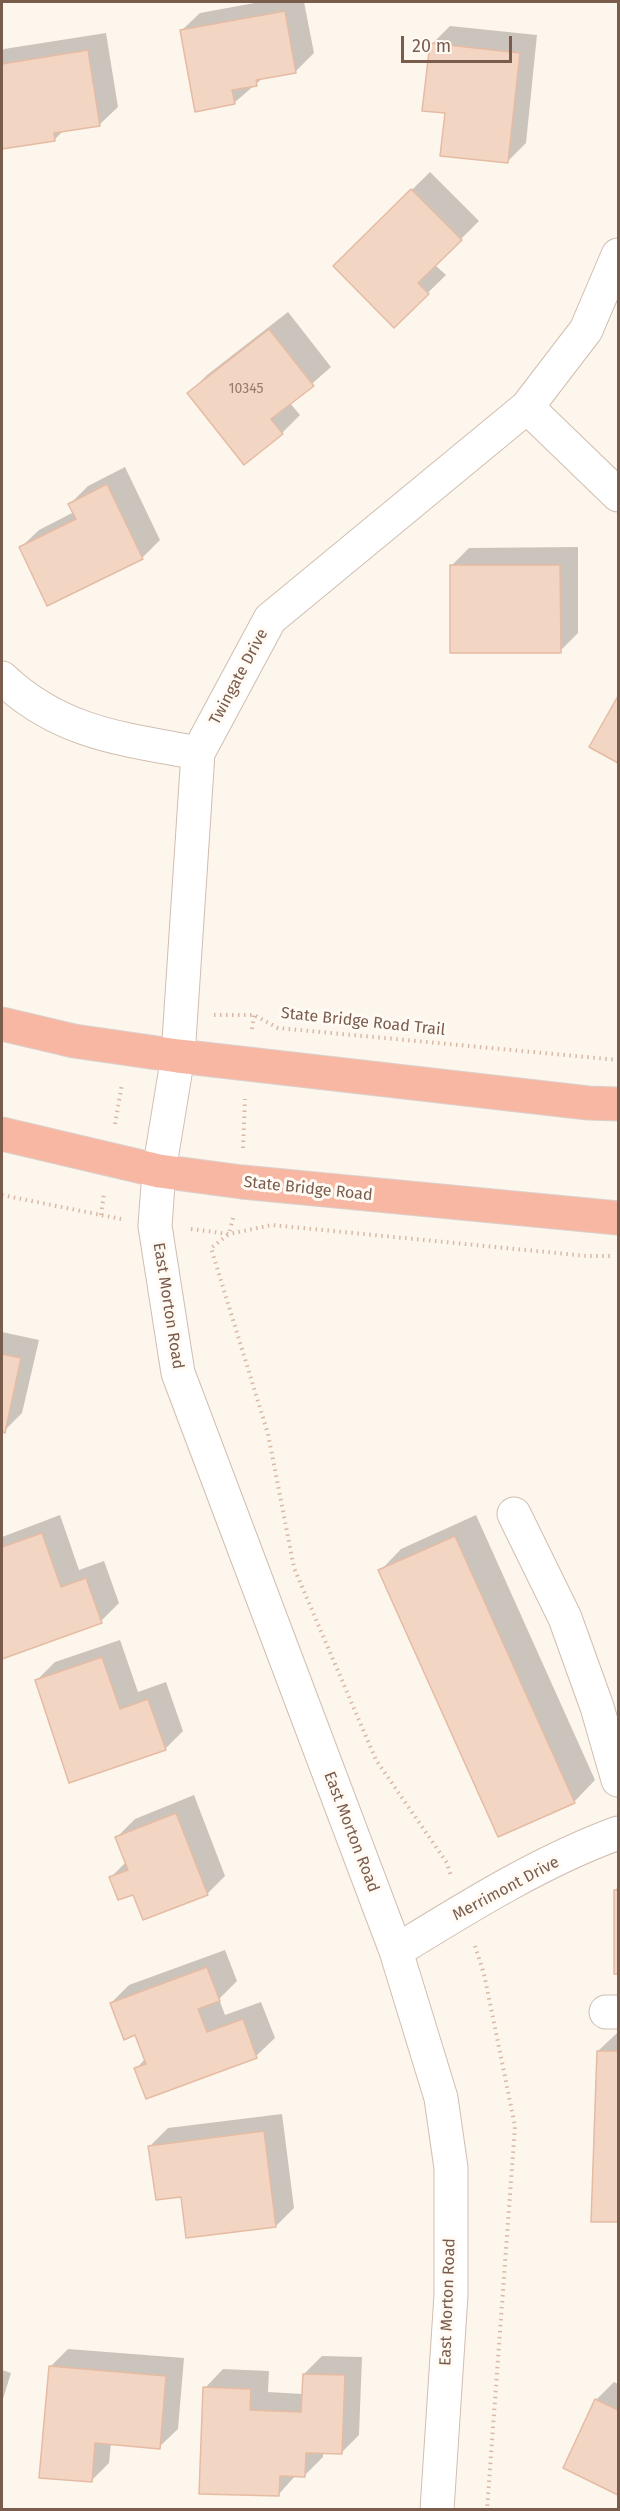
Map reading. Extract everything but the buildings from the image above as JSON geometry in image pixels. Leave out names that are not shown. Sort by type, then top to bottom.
[{"type":"highway","points":[[2,1024],[74,1041],[178,1056],[618,1104]]},
{"type":"highway","name":"State Bridge Road","points":[[2,1134],[159,1171],[242,1182],[618,1218]]},
{"type":"street","name":"Twingate Drive","points":[[159,1171],[178,1056],[198,753],[270,619],[527,407],[586,330],[618,255]]},
{"type":"street","points":[[527,407],[618,495]]},
{"type":"street","points":[[2,678],[22,697],[51,714],[102,736],[198,753]]},
{"type":"street","name":"East Morton Road","points":[[159,1171],[155,1226],[178,1373],[396,1951],[441,2097],[451,2168],[451,2295],[436,2510]]},
{"type":"street","points":[[513,1514],[565,1618],[597,1707],[618,1780]]},
{"type":"street","name":"Merrimont Drive","points":[[396,1951],[463,1910],[598,1840],[618,1833]]},
{"type":"path","name":"State Bridge Road Trail","points":[[179,1015],[254,1014],[278,1028],[618,1060]]},
{"type":"path","points":[[254,1014],[246,1064],[242,1182],[230,1234],[211,1248],[268,1434],[294,1568],[376,1760],[447,1863],[484,1974],[515,2126],[487,2510]]},
{"type":"path","points":[[101,1215],[128,1048]]},
{"type":"path","points":[[2,1195],[155,1226],[230,1234],[272,1225],[587,1256],[618,1256]]}]
